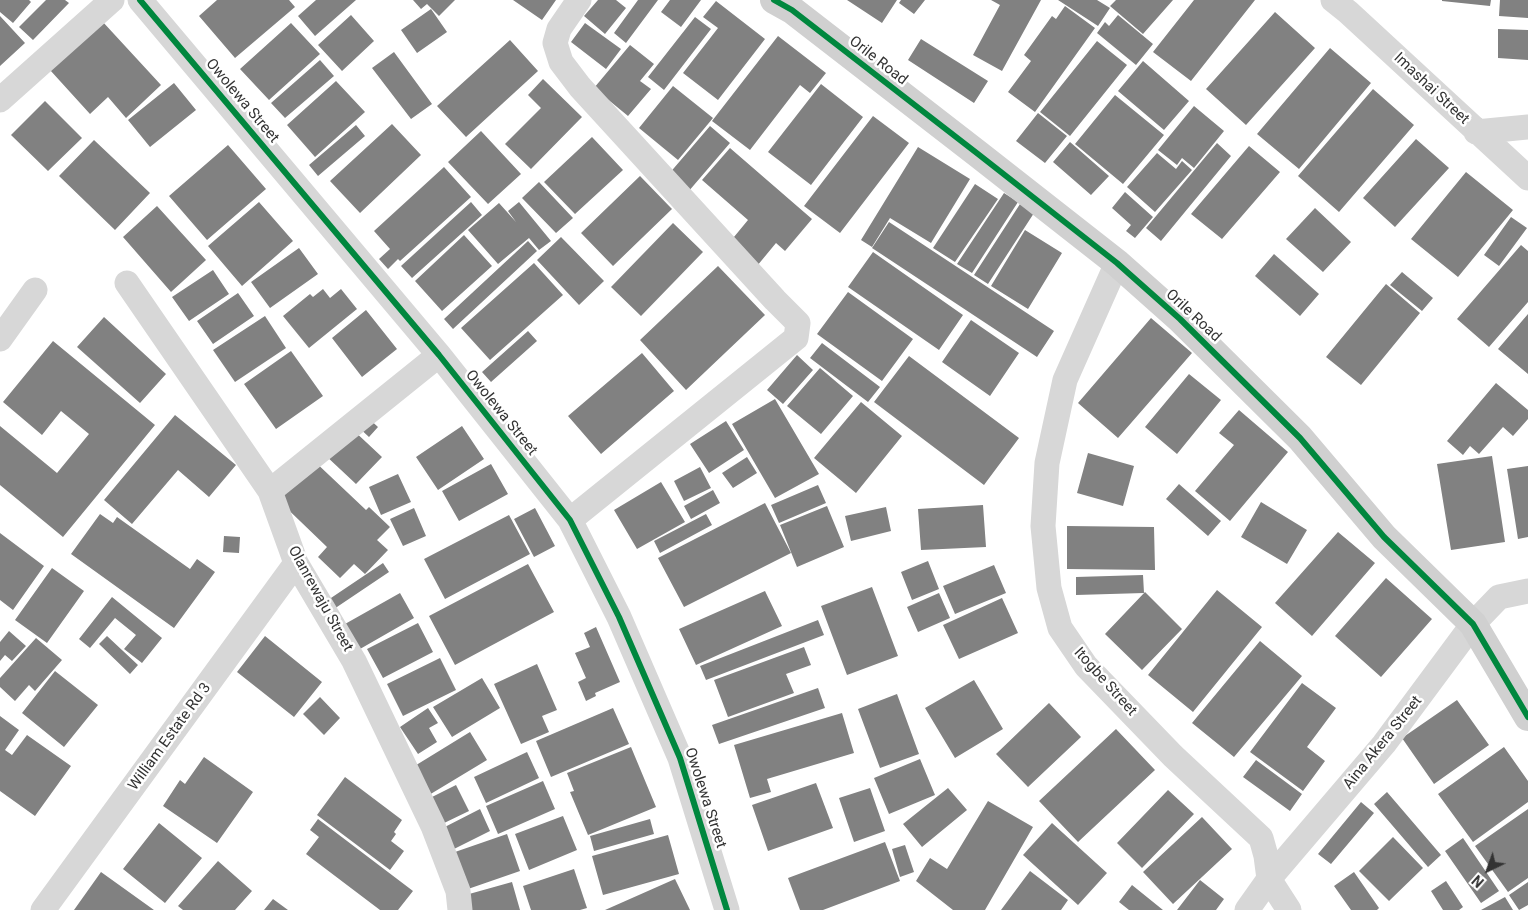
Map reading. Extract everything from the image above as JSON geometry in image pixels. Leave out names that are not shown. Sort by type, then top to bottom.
[{"type":"street","points":[[0,100],[112,0]]},
{"type":"street","name":"Owolewa Street","points":[[140,0],[439,355],[570,520],[619,617],[680,758],[727,910]]},
{"type":"street","points":[[570,520],[796,338],[798,323],[768,293],[580,87],[561,62],[555,44],[559,29],[578,0]]},
{"type":"street","name":"Imashai Street","points":[[1333,0],[1528,178]]},
{"type":"street","name":"Orile Road","points":[[788,3],[1117,263],[1180,319],[1300,438],[1384,537],[1474,624],[1528,717]]},
{"type":"street","points":[[1476,132],[1528,127]]},
{"type":"street","name":"Itogbe Street","points":[[1117,263],[1065,380],[1047,463],[1043,526],[1050,588],[1060,628],[1086,666],[1173,756],[1261,838],[1269,879],[1289,910]]},
{"type":"street","name":"Olanrewaju Street","points":[[127,283],[270,491],[296,563],[354,661],[433,826],[458,892],[460,910]]},
{"type":"street","points":[[0,338],[35,290]]},
{"type":"street","points":[[270,491],[439,355]]},
{"type":"street","name":"William Estate Rd 3","points":[[44,910],[296,563]]},
{"type":"street","name":"Aina Akera Street","points":[[1247,910],[1269,879],[1384,744],[1474,624],[1499,597],[1528,591]]},
{"type":"building","points":[[0,0],[29,0],[31,2],[13,23],[0,12]]},
{"type":"building","points":[[46,0],[65,0],[69,3],[33,40],[19,27]]},
{"type":"building","points":[[217,0],[289,0],[295,7],[235,58],[199,16]]},
{"type":"building","points":[[316,0],[356,0],[315,36],[298,16]]},
{"type":"building","points":[[413,0],[455,0],[439,16],[427,4],[421,9]]},
{"type":"building","points":[[513,0],[556,0],[542,20]]},
{"type":"building","points":[[598,0],[616,0],[626,8],[605,34],[584,16]]},
{"type":"building","points":[[638,0],[658,0],[626,43],[614,33]]},
{"type":"building","points":[[670,0],[701,0],[681,27],[661,12]]},
{"type":"building","points":[[847,0],[897,0],[882,23]]},
{"type":"building","points":[[901,0],[925,0],[914,14],[899,3]]},
{"type":"building","points":[[991,0],[1041,0],[1002,71],[973,55],[1000,5]]},
{"type":"building","points":[[1058,0],[1097,0],[1110,8],[1098,26]]},
{"type":"building","points":[[1116,0],[1173,0],[1143,34],[1110,6]]},
{"type":"building","points":[[1194,0],[1255,0],[1191,81],[1153,52]]},
{"type":"building","points":[[1442,0],[1491,0],[1490,6]]},
{"type":"building","points":[[1500,0],[1528,0],[1528,18],[1499,16]]},
{"type":"building","points":[[716,1],[765,39],[718,100],[683,73],[718,28],[703,17]]},
{"type":"building","points":[[1065,6],[1095,28],[1035,112],[1008,92],[1031,61],[1024,55],[1052,16],[1056,19]]},
{"type":"building","points":[[431,9],[447,32],[417,53],[401,30]]},
{"type":"building","points":[[1275,12],[1315,48],[1246,125],[1206,89]]},
{"type":"building","points":[[351,15],[374,41],[342,71],[318,45]]},
{"type":"building","points":[[1118,15],[1153,44],[1136,65],[1097,33],[1105,22],[1109,26]]},
{"type":"building","points":[[0,16],[25,43],[0,66]]},
{"type":"building","points":[[695,17],[711,29],[664,90],[648,77]]},
{"type":"building","points":[[102,21],[161,85],[126,118],[108,97],[90,114],[50,70]]},
{"type":"building","points":[[291,23],[320,54],[269,100],[240,69]]},
{"type":"building","points":[[585,23],[621,49],[606,69],[571,42]]},
{"type":"building","points":[[1498,29],[1528,30],[1528,60],[1498,58]]},
{"type":"building","points":[[778,36],[826,73],[810,93],[800,85],[750,150],[712,121]]},
{"type":"building","points":[[921,39],[988,81],[974,103],[908,60]]},
{"type":"building","points":[[510,40],[538,71],[466,137],[437,106]]},
{"type":"building","points":[[1097,41],[1127,65],[1070,136],[1040,112]]},
{"type":"building","points":[[630,45],[654,64],[640,81],[651,89],[628,116],[594,88]]},
{"type":"building","points":[[1330,48],[1371,83],[1299,169],[1257,134]]},
{"type":"building","points":[[394,52],[432,104],[411,119],[372,68]]},
{"type":"building","points":[[320,60],[334,76],[285,118],[271,103]]},
{"type":"building","points":[[1143,61],[1189,101],[1164,130],[1118,91]]},
{"type":"building","points":[[543,79],[582,117],[531,169],[505,144],[541,108],[528,95]]},
{"type":"building","points":[[336,81],[365,112],[315,157],[287,125]]},
{"type":"building","points":[[174,83],[196,110],[150,147],[128,120]]},
{"type":"building","points":[[821,84],[863,117],[811,185],[768,152]]},
{"type":"building","points":[[673,86],[713,118],[678,160],[639,128]]},
{"type":"building","points":[[1373,89],[1414,125],[1339,212],[1298,176]]},
{"type":"building","points":[[1115,95],[1164,135],[1123,184],[1075,144]]},
{"type":"building","points":[[45,101],[82,138],[48,171],[11,135]]},
{"type":"building","points":[[1194,106],[1224,131],[1194,168],[1182,158],[1177,165],[1158,150]]},
{"type":"building","points":[[1038,113],[1067,136],[1045,163],[1016,141]]},
{"type":"building","points":[[873,116],[909,143],[840,233],[804,206]]},
{"type":"building","points":[[392,124],[421,155],[360,213],[330,181]]},
{"type":"building","points":[[356,125],[365,136],[318,176],[309,165]]},
{"type":"building","points":[[710,126],[730,143],[688,192],[668,175]]},
{"type":"building","points":[[481,131],[521,174],[488,204],[448,162]]},
{"type":"building","points":[[592,137],[623,170],[575,214],[544,182]]},
{"type":"building","points":[[1416,139],[1449,168],[1395,227],[1363,198]]},
{"type":"building","points":[[94,140],[150,193],[115,230],[59,176]]},
{"type":"building","points":[[1070,142],[1109,176],[1091,195],[1053,162]]},
{"type":"building","points":[[1217,143],[1231,156],[1161,241],[1146,228]]},
{"type":"building","points":[[228,145],[266,189],[207,240],[169,196]]},
{"type":"building","points":[[1249,146],[1280,172],[1222,239],[1191,214]]},
{"type":"building","points":[[918,147],[970,179],[931,243],[890,218],[872,247],[861,240]]},
{"type":"building","points":[[730,148],[812,219],[785,251],[776,243],[757,266],[729,243],[748,220],[702,180]]},
{"type":"building","points":[[1157,153],[1176,169],[1182,161],[1192,170],[1155,212],[1127,187]]},
{"type":"building","points":[[444,167],[471,197],[400,261],[398,259],[388,269],[379,259],[390,249],[374,231]]},
{"type":"building","points":[[1466,172],[1513,210],[1458,277],[1411,239]]},
{"type":"building","points":[[640,176],[672,209],[613,266],[581,233]]},
{"type":"building","points":[[539,182],[573,218],[556,233],[522,198]]},
{"type":"building","points":[[975,184],[998,199],[955,262],[933,248]]},
{"type":"building","points":[[1125,192],[1153,217],[1135,238],[1126,231],[1131,225],[1112,208]]},
{"type":"building","points":[[1004,193],[1018,202],[972,273],[957,264]]},
{"type":"building","points":[[259,202],[293,241],[242,286],[208,246]]},
{"type":"building","points":[[471,202],[482,215],[412,278],[401,266]]},
{"type":"building","points":[[519,202],[551,241],[539,250],[529,238],[498,264],[468,230],[499,203],[516,222],[508,211]]},
{"type":"building","points":[[1020,204],[1034,213],[988,284],[974,275]]},
{"type":"building","points":[[157,206],[206,260],[171,292],[123,237]]},
{"type":"building","points":[[1315,208],[1351,242],[1323,272],[1286,239]]},
{"type":"building","points":[[1511,217],[1527,228],[1499,266],[1484,255]]},
{"type":"building","points":[[889,222],[1054,331],[1037,357],[872,248]]},
{"type":"building","points":[[673,223],[703,252],[641,316],[611,287]]},
{"type":"building","points":[[1025,230],[1062,253],[1028,309],[991,286]]},
{"type":"building","points":[[464,235],[492,266],[442,311],[415,281]]},
{"type":"building","points":[[561,237],[604,281],[579,305],[537,260]]},
{"type":"building","points":[[528,241],[537,251],[453,329],[444,319]]},
{"type":"building","points":[[1521,245],[1528,251],[1528,302],[1489,347],[1457,319]]},
{"type":"building","points":[[299,248],[318,274],[270,308],[251,282]]},
{"type":"building","points":[[873,252],[963,315],[939,350],[848,287]]},
{"type":"building","points":[[1274,254],[1319,294],[1300,316],[1255,276]]},
{"type":"building","points":[[534,263],[563,295],[490,360],[461,328]]},
{"type":"building","points":[[718,266],[765,315],[686,390],[640,340]]},
{"type":"building","points":[[213,270],[229,294],[189,321],[172,297]]},
{"type":"building","points":[[1402,272],[1433,298],[1422,311],[1390,285]]},
{"type":"building","points":[[1386,284],[1420,313],[1361,385],[1326,357]]},
{"type":"building","points":[[323,289],[330,298],[341,289],[357,309],[309,348],[283,316],[310,294],[313,297]]},
{"type":"building","points":[[848,292],[913,339],[882,381],[817,334]]},
{"type":"building","points":[[238,293],[254,316],[213,344],[197,321]]},
{"type":"building","points":[[366,310],[397,349],[362,377],[332,338]]},
{"type":"building","points":[[1528,314],[1528,374],[1498,349]]},
{"type":"building","points":[[265,316],[286,348],[235,382],[213,350]]},
{"type":"building","points":[[104,317],[166,374],[140,403],[77,347]]},
{"type":"building","points":[[1151,318],[1192,353],[1118,438],[1078,403]]},
{"type":"building","points":[[971,320],[1019,353],[990,396],[942,362]]},
{"type":"building","points":[[528,331],[537,341],[491,382],[482,372]]},
{"type":"building","points":[[53,341],[155,425],[63,537],[0,485],[0,426],[57,473],[89,434],[61,411],[42,435],[3,402]]},
{"type":"building","points":[[822,343],[880,387],[868,402],[810,358]]},
{"type":"building","points":[[291,351],[323,396],[276,429],[244,384]]},
{"type":"building","points":[[642,353],[674,391],[601,454],[568,416]]},
{"type":"building","points":[[797,355],[813,370],[783,404],[767,390]]},
{"type":"building","points":[[909,356],[1019,438],[984,485],[874,402]]},
{"type":"building","points":[[820,368],[853,396],[821,434],[787,406]]},
{"type":"building","points":[[1189,374],[1221,400],[1177,454],[1145,427]]},
{"type":"building","points":[[1496,383],[1528,410],[1528,419],[1513,436],[1503,427],[1479,454],[1470,446],[1463,455],[1447,441]]},
{"type":"building","points":[[775,399],[819,474],[775,498],[732,424]]},
{"type":"building","points":[[861,402],[902,436],[856,493],[814,458]]},
{"type":"building","points":[[1239,410],[1288,452],[1230,521],[1195,491],[1234,445],[1219,433]]},
{"type":"building","points":[[175,415],[236,465],[209,497],[178,470],[132,524],[104,500]]},
{"type":"building","points":[[365,415],[378,427],[369,437],[356,425]]},
{"type":"building","points":[[726,421],[744,450],[709,473],[690,444]]},
{"type":"building","points":[[462,426],[484,459],[438,490],[416,457]]},
{"type":"building","points":[[351,428],[382,457],[356,484],[325,455]]},
{"type":"building","points":[[1088,453],[1134,466],[1123,506],[1077,493]]},
{"type":"building","points":[[1492,456],[1505,542],[1451,550],[1437,464]]},
{"type":"building","points":[[747,457],[757,473],[733,488],[722,473]]},
{"type":"building","points":[[311,458],[366,510],[369,507],[390,527],[377,540],[388,550],[365,574],[354,564],[340,578],[318,557],[327,547],[274,496]]},
{"type":"building","points":[[491,464],[508,494],[459,521],[442,491]]},
{"type":"building","points":[[1528,466],[1528,537],[1518,539],[1507,469]]},
{"type":"building","points":[[700,467],[711,488],[684,501],[674,481]]},
{"type":"building","points":[[398,474],[411,502],[381,515],[369,487]]},
{"type":"building","points":[[661,482],[685,522],[637,549],[614,510]]},
{"type":"building","points":[[1179,484],[1221,521],[1208,536],[1166,499]]},
{"type":"building","points":[[818,485],[826,503],[779,523],[771,505]]},
{"type":"building","points":[[713,490],[720,503],[691,519],[684,506]]},
{"type":"building","points":[[1261,502],[1307,530],[1287,564],[1241,537]]},
{"type":"building","points":[[765,503],[791,553],[684,607],[658,558]]},
{"type":"building","points":[[983,505],[986,547],[921,550],[918,509]]},
{"type":"building","points":[[827,506],[844,547],[797,567],[780,525]]},
{"type":"building","points":[[886,507],[891,531],[851,541],[845,516]]},
{"type":"building","points":[[414,508],[426,536],[403,546],[390,519]]},
{"type":"building","points":[[535,508],[555,546],[534,557],[514,519]]},
{"type":"building","points":[[100,514],[113,523],[117,517],[190,569],[197,559],[215,572],[174,628],[71,554]]},
{"type":"building","points":[[706,514],[712,525],[660,553],[654,541]]},
{"type":"building","points":[[509,515],[530,554],[445,599],[424,559]]},
{"type":"building","points":[[1067,526],[1154,527],[1155,570],[1067,569]]},
{"type":"building","points":[[1338,532],[1375,563],[1312,636],[1275,603]]},
{"type":"building","points":[[0,533],[44,566],[13,610],[0,600]]},
{"type":"building","points":[[224,536],[240,537],[239,553],[223,552]]},
{"type":"building","points":[[928,561],[939,589],[912,600],[901,572]]},
{"type":"building","points":[[383,563],[389,572],[331,611],[325,602]]},
{"type":"building","points":[[528,564],[554,612],[455,665],[429,616]]},
{"type":"building","points":[[994,565],[1006,593],[955,614],[943,586]]},
{"type":"building","points":[[52,568],[84,591],[47,643],[15,620]]},
{"type":"building","points":[[1143,575],[1144,593],[1076,595],[1076,577]]},
{"type":"building","points":[[1386,578],[1432,619],[1381,677],[1335,636]]},
{"type":"building","points":[[872,587],[898,656],[847,675],[821,606]]},
{"type":"building","points":[[1217,590],[1262,627],[1193,712],[1148,675]]},
{"type":"building","points":[[765,591],[782,626],[696,665],[679,629]]},
{"type":"building","points":[[1145,592],[1182,629],[1142,670],[1105,634]]},
{"type":"building","points":[[400,593],[414,618],[360,649],[345,624]]},
{"type":"building","points":[[939,593],[950,618],[918,632],[907,607]]},
{"type":"building","points":[[112,597],[162,638],[142,663],[124,649],[136,635],[115,618],[90,648],[79,639]]},
{"type":"building","points":[[1002,598],[1018,633],[959,659],[943,625]]},
{"type":"building","points":[[818,620],[824,635],[706,680],[700,666]]},
{"type":"building","points":[[418,623],[433,652],[383,678],[367,649]]},
{"type":"building","points":[[596,627],[620,682],[595,693],[596,696],[586,701],[578,682],[586,678],[575,653],[590,647],[584,633]]},
{"type":"building","points":[[9,631],[26,646],[12,661],[5,655],[0,661],[0,642]]},
{"type":"building","points":[[107,636],[138,665],[130,674],[99,644]]},
{"type":"building","points":[[265,636],[322,682],[294,717],[237,672]]},
{"type":"building","points":[[36,638],[62,660],[35,691],[29,685],[15,701],[0,687],[0,678]]},
{"type":"building","points":[[1260,641],[1302,676],[1234,757],[1192,723]]},
{"type":"building","points":[[804,647],[811,665],[786,674],[794,693],[728,717],[714,680]]},
{"type":"building","points":[[440,658],[456,690],[403,716],[387,684]]},
{"type":"building","points":[[537,664],[557,710],[542,716],[549,732],[521,744],[494,684]]},
{"type":"building","points":[[55,671],[98,705],[64,747],[22,713]]},
{"type":"building","points":[[482,678],[500,708],[452,737],[433,707]]},
{"type":"building","points":[[974,680],[1003,729],[955,758],[925,708]]},
{"type":"building","points":[[1302,683],[1336,708],[1307,747],[1325,761],[1303,791],[1250,752]]},
{"type":"building","points":[[818,688],[825,708],[719,744],[712,725]]},
{"type":"building","points":[[897,694],[919,754],[880,768],[858,709]]},
{"type":"building","points":[[320,697],[340,718],[324,735],[303,714]]},
{"type":"building","points":[[1457,700],[1489,745],[1434,784],[1402,738]]},
{"type":"building","points":[[1049,703],[1081,737],[1028,787],[996,754]]},
{"type":"building","points":[[428,708],[438,723],[429,728],[437,742],[418,754],[400,727]]},
{"type":"building","points":[[613,708],[629,744],[551,777],[536,741]]},
{"type":"building","points":[[842,713],[854,753],[767,779],[771,792],[750,798],[734,745]]},
{"type":"building","points":[[0,716],[19,730],[5,750],[12,755],[27,735],[71,766],[35,816],[0,791]]},
{"type":"building","points":[[1116,729],[1155,770],[1078,842],[1039,801]]},
{"type":"building","points":[[470,732],[487,760],[429,795],[413,767]]},
{"type":"building","points":[[631,747],[656,807],[588,835],[570,792],[574,791],[567,773]]},
{"type":"building","points":[[1504,747],[1528,781],[1528,802],[1473,842],[1438,794]]},
{"type":"building","points":[[527,752],[539,778],[486,803],[474,777]]},
{"type":"building","points":[[204,757],[253,792],[217,843],[163,806],[180,780],[185,784]]},
{"type":"building","points":[[920,759],[935,795],[889,814],[874,778]]},
{"type":"building","points":[[1256,760],[1302,794],[1290,811],[1243,777]]},
{"type":"building","points":[[345,777],[402,820],[394,832],[396,834],[391,841],[404,851],[390,870],[317,815]]},
{"type":"building","points":[[543,781],[555,809],[498,834],[486,806]]},
{"type":"building","points":[[816,783],[833,828],[768,851],[752,805]]},
{"type":"building","points":[[456,785],[469,811],[440,825],[428,799]]},
{"type":"building","points":[[870,788],[885,831],[854,842],[839,798]]},
{"type":"building","points":[[948,788],[967,810],[922,847],[903,824]]},
{"type":"building","points":[[1168,790],[1194,814],[1142,868],[1117,843]]},
{"type":"building","points":[[1387,792],[1441,855],[1428,867],[1374,804]]},
{"type":"building","points":[[988,801],[1033,827],[985,910],[953,910],[916,881],[930,858],[947,869]]},
{"type":"building","points":[[1361,802],[1374,813],[1331,864],[1318,854]]},
{"type":"building","points":[[480,809],[490,831],[448,852],[437,831]]},
{"type":"building","points":[[1528,809],[1528,878],[1508,892],[1475,846]]},
{"type":"building","points":[[563,816],[577,850],[529,870],[515,834]]},
{"type":"building","points":[[1202,817],[1232,849],[1173,904],[1143,872]]},
{"type":"building","points":[[318,819],[413,891],[398,910],[380,910],[306,854],[319,837],[310,830]]},
{"type":"building","points":[[650,819],[654,834],[594,851],[590,836]]},
{"type":"building","points":[[159,823],[202,858],[165,903],[123,869]]},
{"type":"building","points":[[1052,823],[1107,873],[1078,905],[1023,855]]},
{"type":"building","points":[[507,834],[520,871],[468,889],[455,852]]},
{"type":"building","points":[[668,835],[679,874],[603,895],[592,856]]},
{"type":"building","points":[[1393,837],[1423,868],[1389,901],[1359,871]]},
{"type":"building","points":[[1463,838],[1499,891],[1481,903],[1445,851]]},
{"type":"building","points":[[885,842],[900,881],[823,910],[800,910],[788,878]]},
{"type":"building","points":[[905,845],[914,872],[900,877],[892,849]]},
{"type":"building","points":[[218,861],[252,891],[235,910],[183,910],[178,906]]},
{"type":"building","points":[[574,869],[587,908],[580,910],[531,910],[523,886]]},
{"type":"building","points":[[1030,871],[1068,900],[1061,910],[1001,910]]},
{"type":"building","points":[[101,872],[154,910],[74,910]]},
{"type":"building","points":[[1354,872],[1379,908],[1377,910],[1351,910],[1334,886]]},
{"type":"building","points":[[675,879],[690,910],[605,910]]},
{"type":"building","points":[[1200,880],[1224,899],[1216,910],[1177,910]]},
{"type":"building","points":[[1446,881],[1463,907],[1459,910],[1443,910],[1431,891]]},
{"type":"building","points":[[512,882],[520,910],[466,910],[462,896]]},
{"type":"building","points":[[1528,882],[1528,905],[1519,910],[1509,895]]},
{"type":"building","points":[[1132,885],[1163,910],[1129,910],[1119,902]]},
{"type":"building","points":[[1505,897],[1513,910],[1481,910]]},
{"type":"building","points":[[273,899],[288,910],[264,910]]},
{"type":"cycle path","points":[[140,0],[439,355],[570,520],[619,617],[680,758],[727,910]]},
{"type":"cycle path","points":[[774,0],[792,10],[1117,263],[1180,319],[1300,438],[1384,537],[1473,624],[1528,717]]}]
